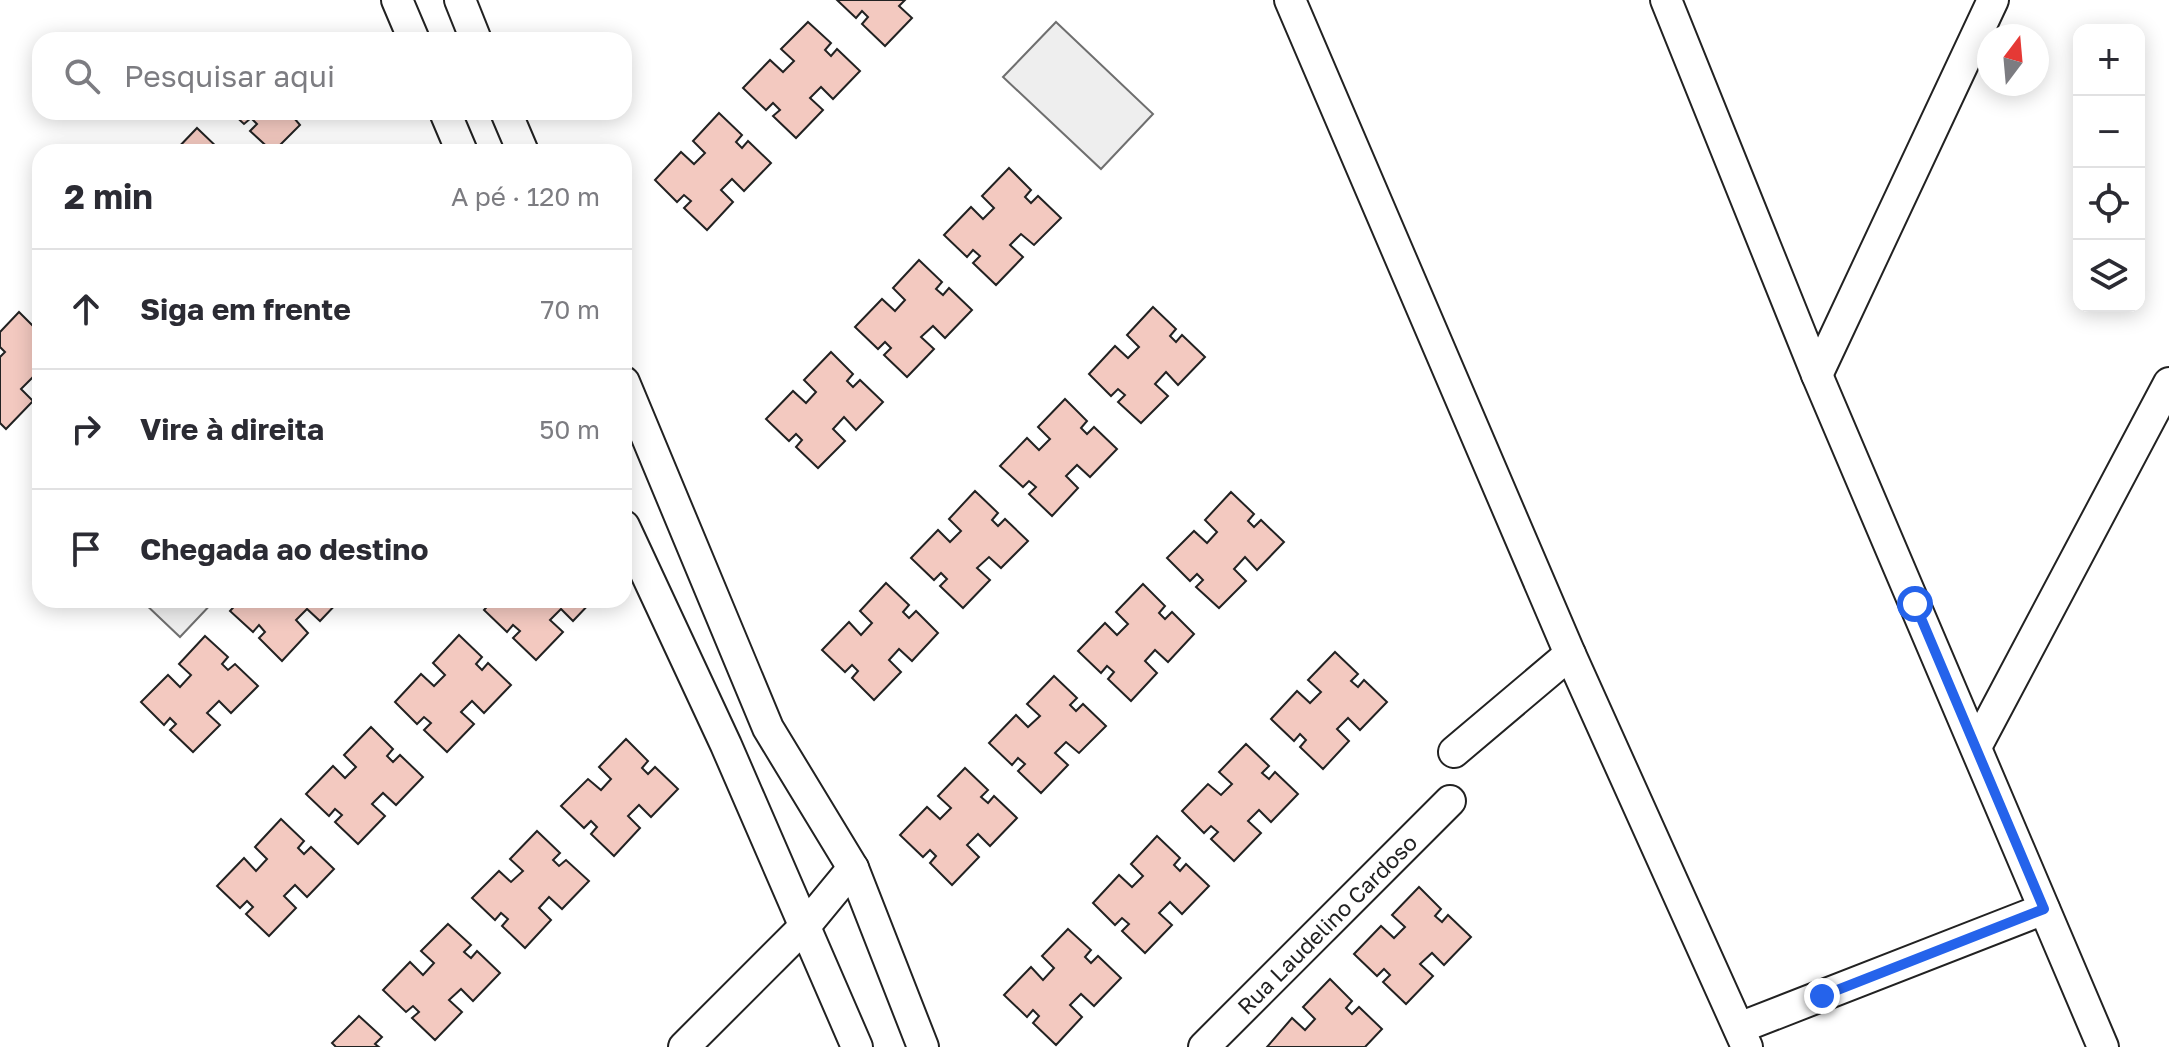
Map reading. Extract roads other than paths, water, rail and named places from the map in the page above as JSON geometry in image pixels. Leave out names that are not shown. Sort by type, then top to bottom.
[{"type":"street","points":[[397,0],[411,32]]},
{"type":"street","points":[[460,0],[473,32]]},
{"type":"street","points":[[1290,0],[1570,654],[1743,1038],[2044,909]]},
{"type":"street","points":[[1666,0],[1817,375],[2103,1047]]},
{"type":"street","points":[[1817,375],[1993,0]]},
{"type":"street","points":[[448,120],[459,144]]},
{"type":"street","points":[[509,120],[520,144]]},
{"type":"street","points":[[1976,747],[2169,383]]},
{"type":"street","points":[[632,411],[768,728],[853,868],[923,1047]]},
{"type":"street","points":[[632,544],[806,925],[857,1047]]},
{"type":"street","points":[[1454,752],[1570,654]]},
{"type":"street","name":"Rua Laudelino Cardoso","points":[[1204,1047],[1450,801]]},
{"type":"street","points":[[684,1047],[806,925],[853,868]]}]
